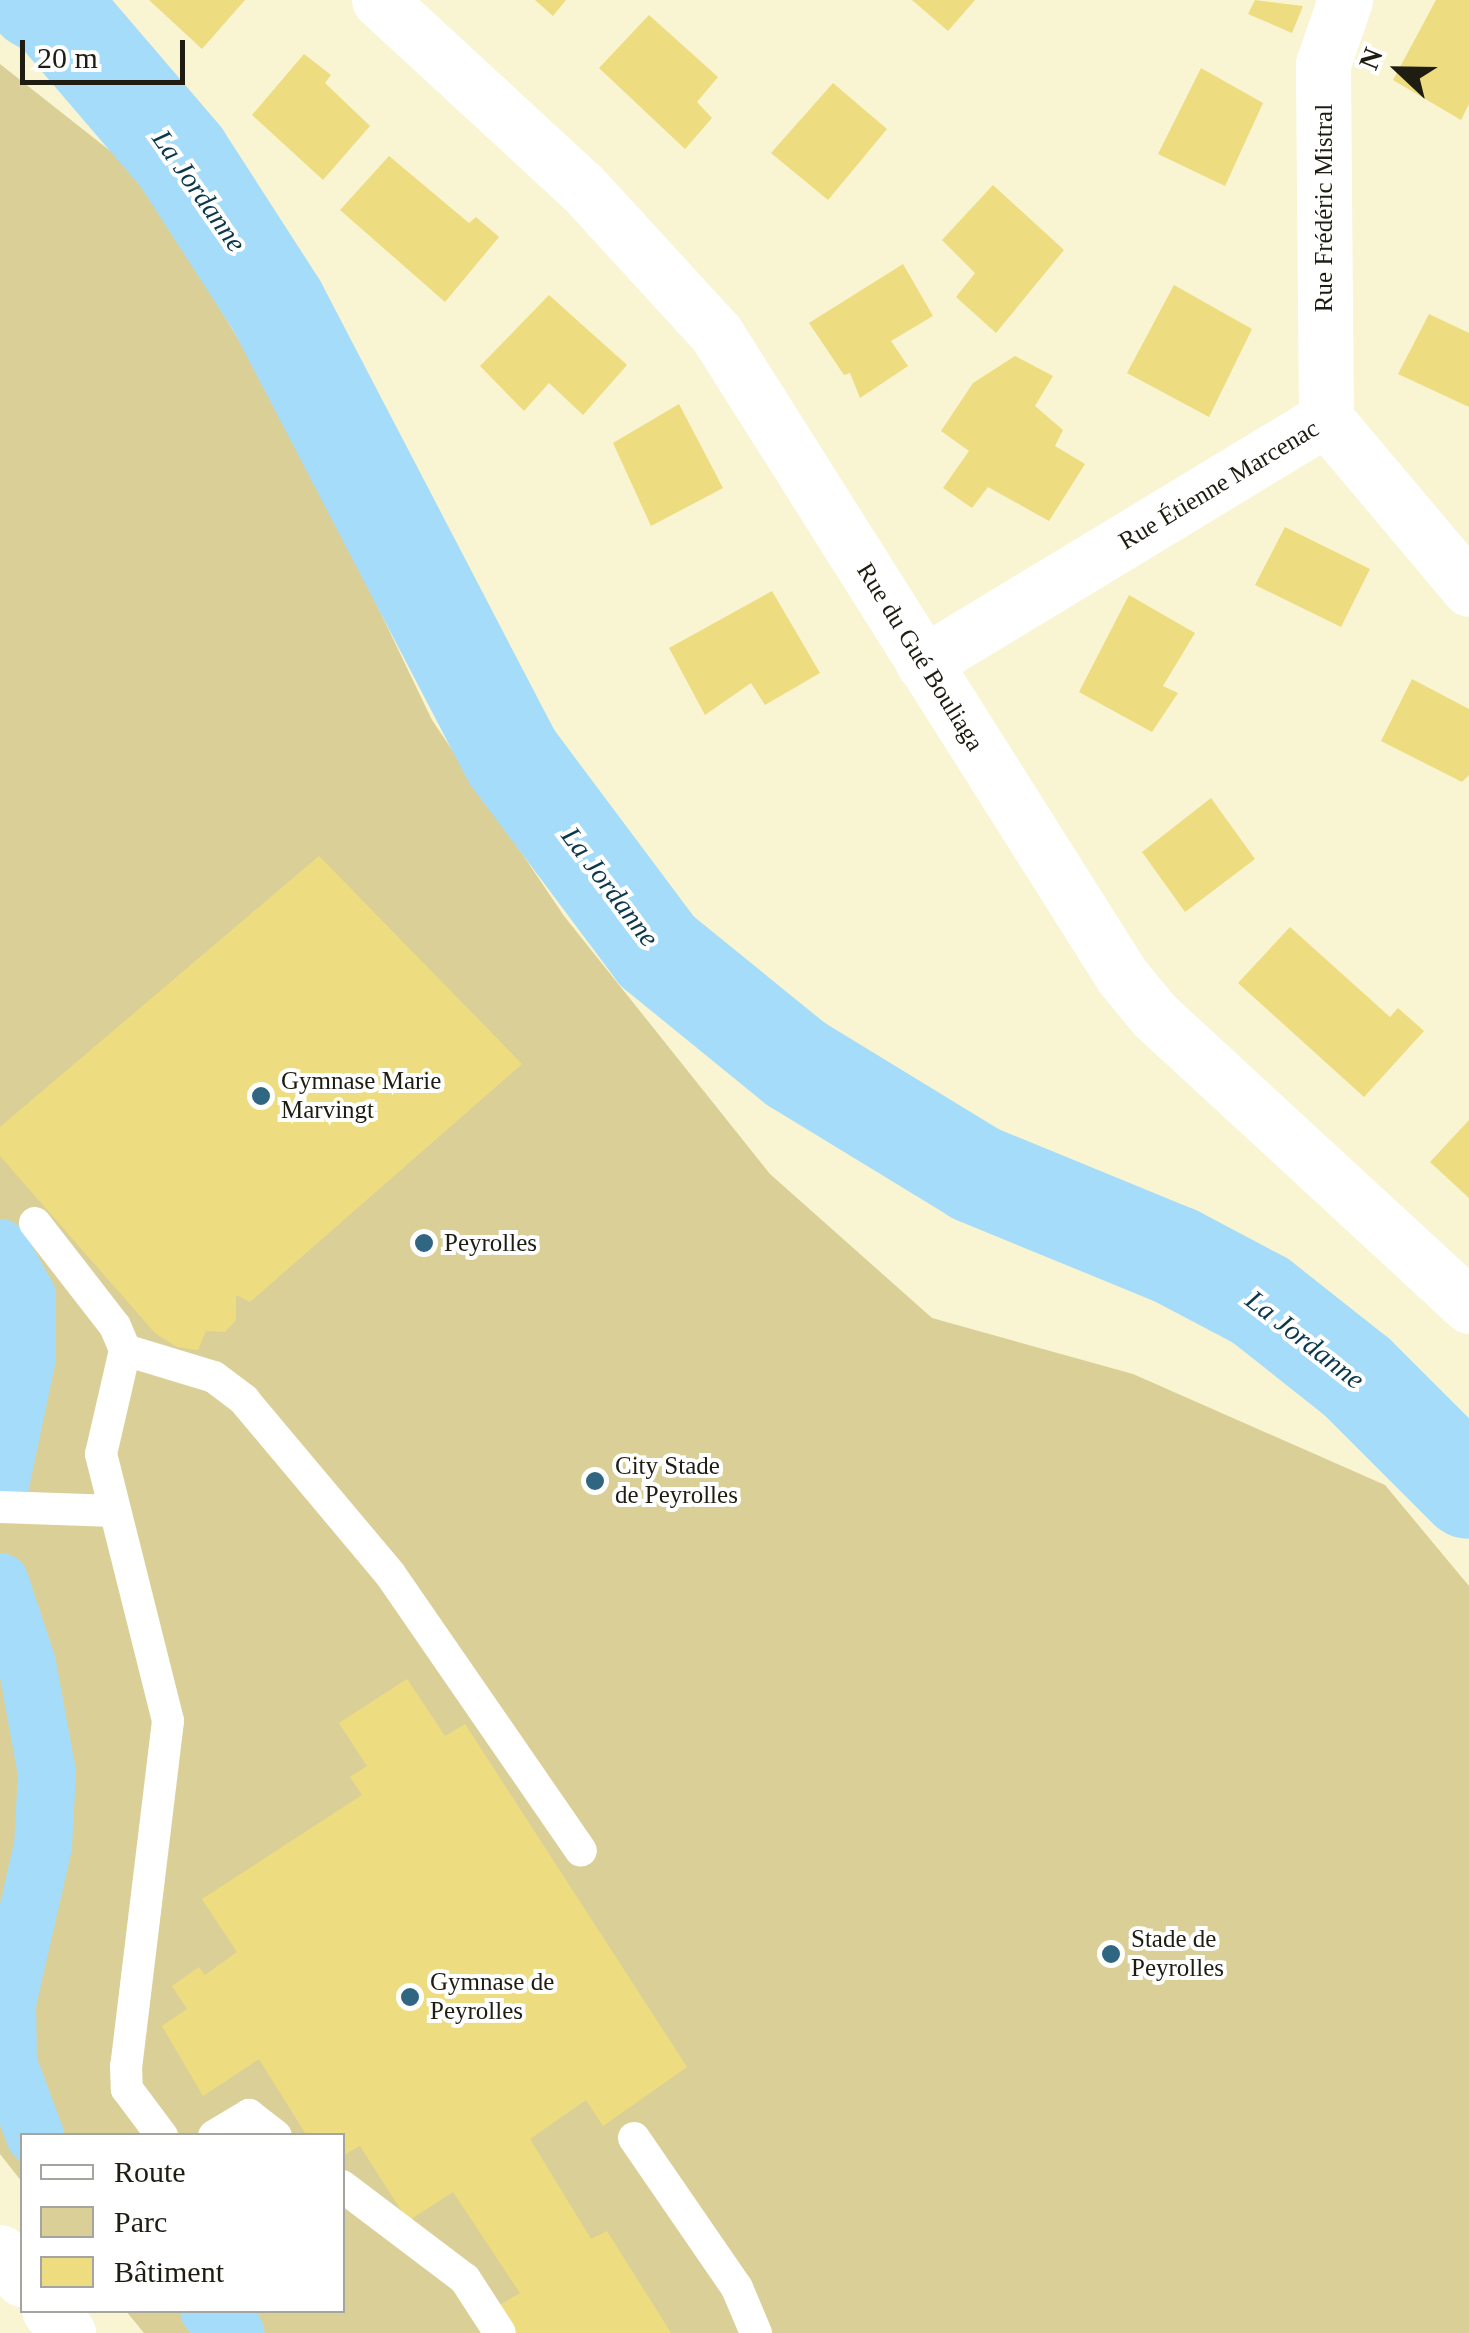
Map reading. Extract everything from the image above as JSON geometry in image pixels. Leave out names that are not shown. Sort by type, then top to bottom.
[{"type":"street","name":"Rue du Gué Bouliaga","points":[[379,0],[582,187],[686,294],[746,376],[1122,976],[1154,1015],[1469,1306]]},
{"type":"street","name":"Rue Frédéric Mistral","points":[[1326,419],[1323,64],[1344,0]]},
{"type":"street","name":"Rue Étienne Marcenac","points":[[924,663],[1326,419],[1469,589]]},
{"type":"street","points":[[0,2252],[20,2277]]},
{"type":"street","points":[[51,2313],[68,2333]]},
{"type":"lane","points":[[35,1223],[116,1326],[125,1350],[101,1454],[168,1721],[126,2066],[128,2089],[160,2133]]},
{"type":"lane","points":[[125,1350],[214,1378],[244,1400],[390,1574],[581,1851]]},
{"type":"lane","points":[[14,1509],[115,1511]]},
{"type":"lane","points":[[219,2133],[249,2115],[272,2133]]},
{"type":"lane","points":[[634,2138],[736,2288],[756,2333]]},
{"type":"lane","points":[[345,2188],[465,2279],[500,2333]]},
{"type":"green space","name":"Peyrolles","points":[[0,64],[137,172],[292,428],[432,720],[564,916],[770,1174],[932,1318],[1133,1374],[1385,1485],[1469,1586],[1469,2333],[144,2333],[128,2313],[345,2313],[345,2133],[20,2133],[20,2179],[0,2154],[0,1379],[11,1335],[0,1313]]},
{"type":"building","points":[[149,0],[245,0],[202,49]]},
{"type":"building","points":[[535,0],[566,0],[553,16]]},
{"type":"building","points":[[912,0],[975,0],[948,31]]},
{"type":"building","points":[[1255,0],[1303,6],[1292,33],[1248,14]]},
{"type":"building","points":[[1436,0],[1469,0],[1469,104],[1461,120],[1393,80]]},
{"type":"building","points":[[649,15],[718,77],[697,102],[712,118],[685,149],[599,68]]},
{"type":"building","points":[[304,54],[331,75],[325,83],[370,126],[323,180],[252,115]]},
{"type":"building","points":[[1201,68],[1263,103],[1225,186],[1158,154]]},
{"type":"building","points":[[833,83],[887,129],[828,200],[771,153]]},
{"type":"building","points":[[389,156],[469,223],[476,217],[499,237],[445,302],[340,210]]},
{"type":"building","points":[[993,185],[1064,250],[996,333],[956,297],[975,273],[942,240]]},
{"type":"building","points":[[903,264],[933,316],[891,341],[908,366],[860,398],[850,373],[844,375],[809,323]]},
{"type":"building","points":[[1174,285],[1252,329],[1209,417],[1127,373]]},
{"type":"building","points":[[549,295],[627,365],[583,415],[549,383],[524,411],[480,366]]},
{"type":"building","points":[[1429,314],[1469,333],[1469,407],[1398,374]]},
{"type":"building","points":[[1015,356],[1053,376],[1035,406],[1063,430],[1055,446],[1085,464],[1049,521],[988,487],[972,508],[943,488],[969,451],[941,431],[973,383]]},
{"type":"building","points":[[679,404],[723,488],[651,526],[613,443]]},
{"type":"building","points":[[1285,527],[1370,569],[1341,627],[1255,585]]},
{"type":"building","points":[[772,591],[820,673],[765,705],[751,683],[705,715],[669,648]]},
{"type":"building","points":[[1129,595],[1195,633],[1163,686],[1178,693],[1152,732],[1079,692]]},
{"type":"building","points":[[1412,679],[1469,709],[1469,775],[1462,782],[1381,741]]},
{"type":"building","points":[[1211,798],[1255,859],[1185,912],[1142,852]]},
{"type":"building","name":"Gymnase Marie Marvingt","points":[[319,856],[522,1064],[250,1302],[236,1295],[236,1320],[225,1332],[206,1331],[198,1350],[177,1347],[155,1333],[0,1156],[0,1127]]},
{"type":"building","points":[[1290,927],[1390,1017],[1398,1008],[1424,1031],[1364,1097],[1238,983]]},
{"type":"building","points":[[1469,1120],[1469,1198],[1430,1162]]},
{"type":"building","name":"Gymnase de Peyrolles","points":[[407,1679],[445,1736],[465,1724],[687,2067],[603,2126],[586,2100],[530,2139],[591,2239],[607,2231],[671,2333],[512,2333],[496,2307],[520,2293],[453,2192],[408,2221],[360,2146],[345,2154],[345,2133],[305,2133],[259,2059],[203,2096],[162,2026],[187,2009],[172,1986],[199,1967],[205,1975],[237,1952],[202,1899],[362,1795],[350,1777],[367,1766],[339,1723]]},
{"type":"waterway","name":"La Jordanne","points":[[37,0],[55,10],[181,157],[277,306],[512,757],[657,951],[796,1064],[976,1174],[1176,1256],[1261,1301],[1357,1377],[1469,1489]]},
{"type":"waterway","points":[[0,1248],[27,1296],[27,1357],[0,1485]]},
{"type":"waterway","points":[[0,1582],[27,1664],[47,1773],[43,1846],[7,2003],[8,2063],[34,2133]]},
{"type":"waterway","points":[[212,2313],[235,2333]]},
{"type":"place","name":"Gymnase Marie Marvingt","points":[[261,1096]]},
{"type":"place","name":"Peyrolles","points":[[424,1243]]},
{"type":"place","name":"City Stade de Peyrolles","points":[[595,1481]]},
{"type":"place","name":"Stade de Peyrolles","points":[[1111,1954]]},
{"type":"place","name":"Gymnase de Peyrolles","points":[[410,1997]]}]
